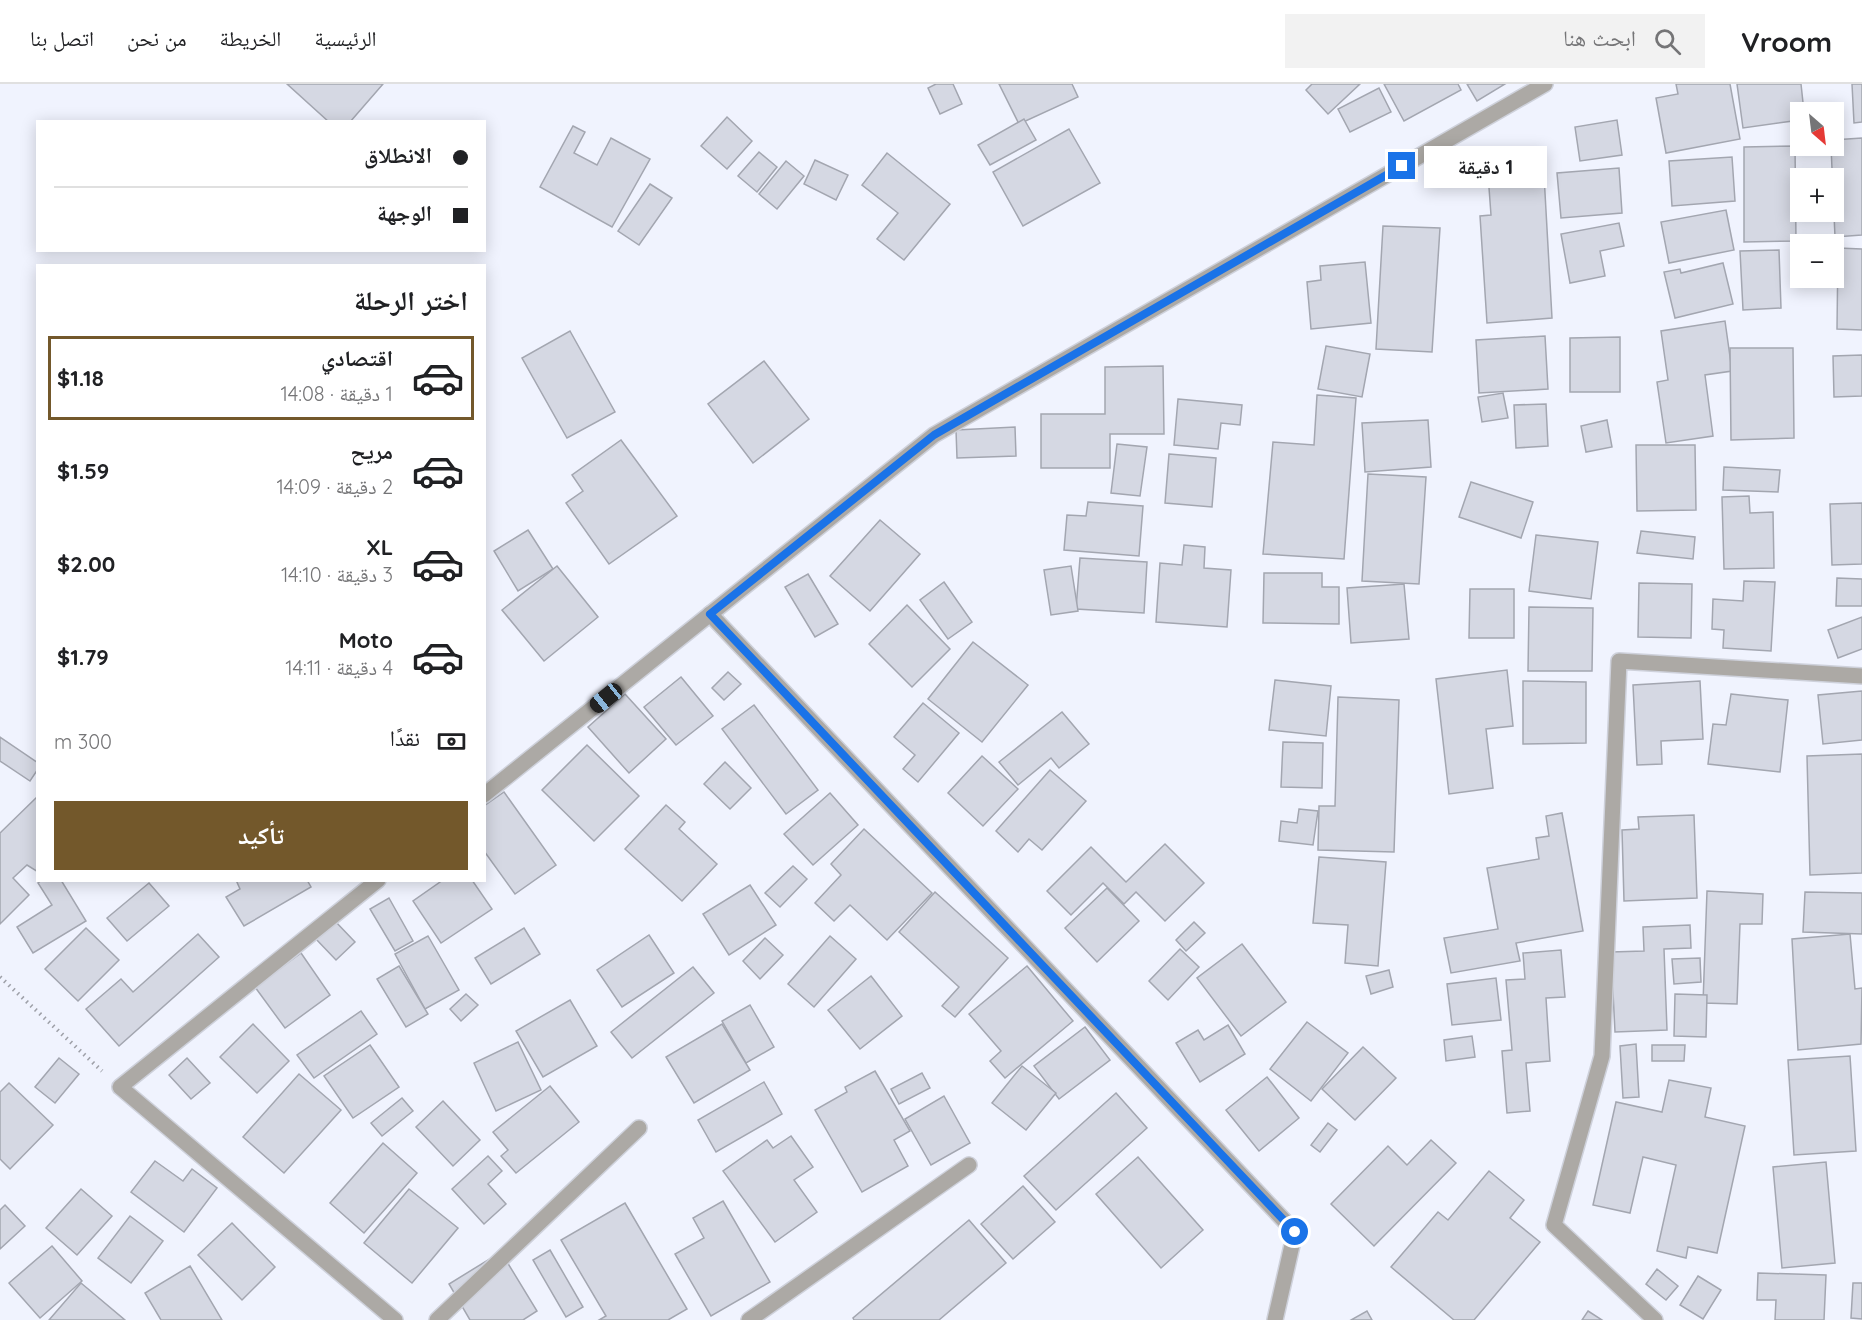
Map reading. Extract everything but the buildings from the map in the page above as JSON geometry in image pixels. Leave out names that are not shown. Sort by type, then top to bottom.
[{"type":"street","points":[[486,793],[934,435],[1545,84]]},
{"type":"street","points":[[710,614],[1295,1232],[1275,1320]]},
{"type":"street","points":[[1655,1320],[1554,1225],[1602,1056],[1620,661],[1862,676]]},
{"type":"street","points":[[376,882],[120,1087],[395,1320]]},
{"type":"street","points":[[437,1320],[639,1128]]},
{"type":"street","points":[[749,1320],[969,1165]]},
{"type":"street","points":[[370,1320],[382,1309]]},
{"type":"path","points":[[0,977],[120,1087]]},
{"type":"route","points":[[1295,1232],[710,614],[934,435],[1402,166]]}]
